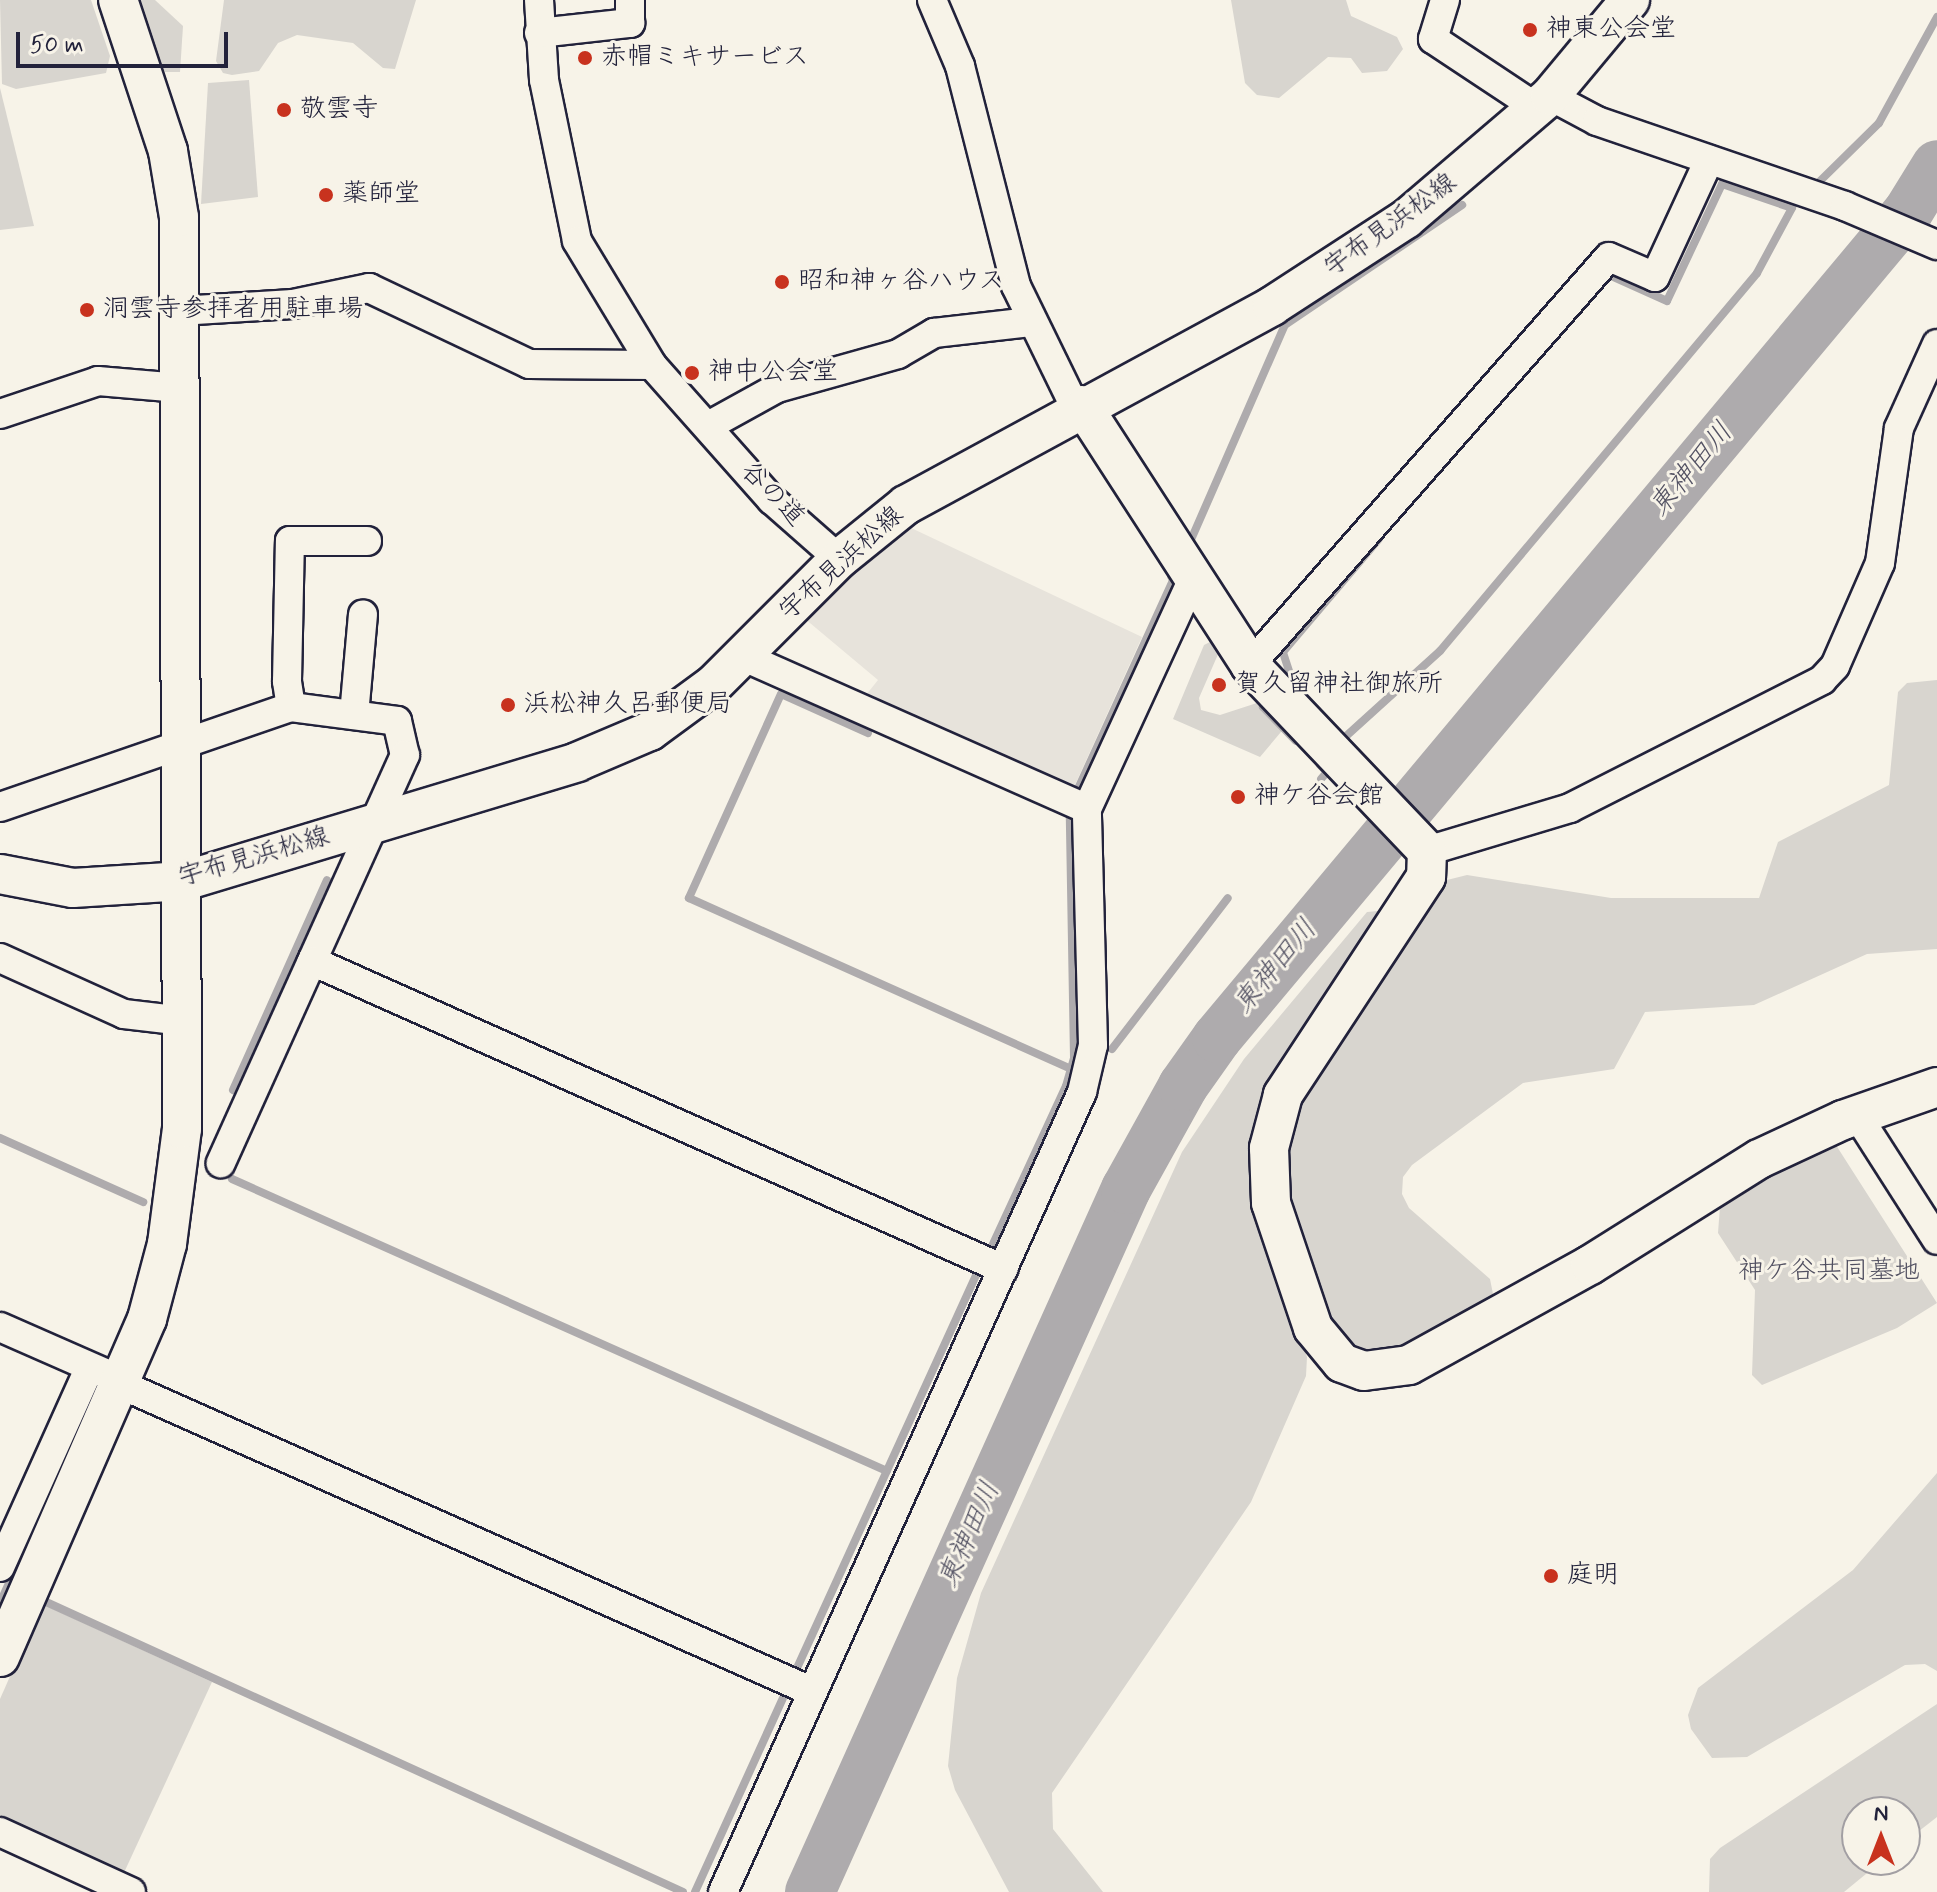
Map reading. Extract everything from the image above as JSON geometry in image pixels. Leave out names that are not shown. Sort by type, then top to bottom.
[{"type":"street","points":[[0,1657],[112,1378],[158,1282],[174,1206],[182,1129],[184,881],[180,388],[172,172],[118,0]]},
{"type":"street","name":"谷の道","points":[[539,0],[539,33],[577,241],[652,365],[710,425],[772,500],[839,559]]},
{"type":"street","points":[[539,33],[630,23],[630,0]]},
{"type":"street","points":[[932,0],[954,47],[1016,286],[1030,322],[1079,407],[1250,665],[1424,846],[1426,877],[1283,1095],[1269,1148],[1271,1203],[1298,1286],[1313,1328],[1342,1363],[1364,1371],[1409,1365],[1590,1265],[1759,1159],[1857,1115],[1937,1087]]},
{"type":"street","points":[[1445,0],[1433,39],[1544,102],[1929,235]]},
{"type":"street","name":"宇布見浜松線","points":[[0,874],[73,888],[184,881],[614,749],[683,709],[742,656],[839,559],[906,505],[1079,407],[1249,319],[1340,265],[1448,187],[1544,102],[1630,0]]},
{"type":"street","points":[[1250,665],[1609,257],[1655,277],[1709,160]]},
{"type":"street","points":[[179,311],[293,304],[369,288],[529,364],[652,365]]},
{"type":"street","points":[[710,425],[777,388],[898,354],[934,333],[1030,322]]},
{"type":"street","points":[[1424,846],[1570,808],[1822,680],[1835,666],[1880,563],[1899,428],[1937,344]]},
{"type":"street","points":[[0,414],[98,381],[180,388]]},
{"type":"street","points":[[291,707],[287,681],[290,541],[367,541]]},
{"type":"street","points":[[723,1892],[1082,1092],[1091,1061],[1087,809],[1192,581]]},
{"type":"street","points":[[354,715],[363,614]]},
{"type":"street","points":[[742,656],[1087,809]]},
{"type":"street","points":[[0,807],[291,707],[397,721],[405,755],[221,1163]]},
{"type":"street","points":[[0,958],[124,1014],[184,1021]]},
{"type":"street","points":[[312,961],[1003,1269]]},
{"type":"street","points":[[1857,1115],[1937,1240]]},
{"type":"street","points":[[0,1327],[813,1692]]},
{"type":"street","points":[[0,1567],[112,1378]]},
{"type":"street","points":[[0,1832],[131,1892]]},
{"type":"shaded area","points":[[907,526],[1142,637],[1074,787],[866,695],[878,680],[804,618]]},
{"type":"green space","points":[[0,0],[91,0],[110,56],[106,73],[16,89],[2,84]]},
{"type":"green space","points":[[138,0],[155,0],[183,26],[180,72],[165,72],[160,66]]},
{"type":"green space","points":[[224,0],[416,0],[395,69],[383,68],[353,43],[297,35],[278,43],[259,71],[232,75],[223,73],[216,61]]},
{"type":"green space","points":[[1231,0],[1346,0],[1351,16],[1397,37],[1403,49],[1387,71],[1362,73],[1351,58],[1328,57],[1279,98],[1257,95],[1245,83]]},
{"type":"green space","points":[[249,80],[258,197],[201,204],[208,83]]},
{"type":"green space","points":[[0,88],[34,226],[0,230]]},
{"type":"green space","points":[[1212,641],[1219,652],[1199,698],[1201,710],[1220,715],[1260,702],[1286,726],[1260,757],[1173,719],[1204,645]]},
{"type":"green space","points":[[1937,680],[1937,949],[1867,954],[1754,1005],[1645,1012],[1614,1069],[1523,1083],[1412,1165],[1403,1177],[1402,1194],[1409,1208],[1490,1279],[1494,1299],[1385,1357],[1350,1350],[1326,1322],[1282,1175],[1297,1102],[1433,893],[1447,880],[1467,875],[1611,898],[1759,898],[1778,842],[1889,785],[1898,692],[1907,683]]},
{"type":"green space","points":[[1378,911],[1382,915],[1270,1088],[1265,1234],[1307,1357],[1306,1376],[1251,1502],[1052,1793],[1053,1829],[1103,1892],[1009,1892],[955,1790],[948,1766],[957,1678],[981,1593],[1182,1152],[1244,1059],[1367,912]]},
{"type":"green space","name":"神ケ谷共同墓地","points":[[1834,1142],[1937,1303],[1897,1328],[1762,1385],[1752,1375],[1755,1290],[1718,1233],[1720,1206]]},
{"type":"green space","points":[[1937,1473],[1937,1671],[1925,1664],[1905,1665],[1747,1757],[1712,1758],[1691,1729],[1688,1715],[1698,1688],[1853,1570]]},
{"type":"green space","points":[[42,1604],[212,1682],[122,1877],[0,1821],[0,1699]]},
{"type":"green space","points":[[1937,1704],[1937,1817],[1921,1830],[1921,1796],[1841,1796],[1841,1876],[1864,1876],[1844,1892],[1709,1892],[1710,1859],[1720,1848]]},
{"type":"waterway","points":[[1819,182],[1879,123],[1937,17]]},
{"type":"waterway","name":"東神田川","points":[[810,1892],[1126,1189],[1183,1086],[1217,1038],[1908,212],[1937,165]]},
{"type":"waterway","points":[[1344,738],[1440,651],[1757,273],[1792,208],[1722,184],[1667,301],[1609,275],[1606,279]]},
{"type":"waterway","points":[[1190,542],[1285,325],[1462,205]]},
{"type":"waterway","points":[[1285,681],[1290,674],[1283,652],[1379,539]]},
{"type":"waterway","points":[[1077,791],[1173,580],[1171,576]]},
{"type":"waterway","points":[[868,733],[781,694],[689,898],[1072,1069]]},
{"type":"waterway","points":[[1266,703],[1263,707],[1296,741]]},
{"type":"waterway","points":[[1320,765],[1327,772],[1321,779]]},
{"type":"waterway","points":[[993,1244],[1066,1086],[1074,1058],[1070,817]]},
{"type":"waterway","points":[[233,1090],[327,880]]},
{"type":"waterway","points":[[1112,1049],[1228,898]]},
{"type":"waterway","points":[[0,1138],[143,1202]]},
{"type":"waterway","points":[[232,1179],[887,1471]]},
{"type":"waterway","points":[[797,1668],[976,1276]]},
{"type":"waterway","points":[[0,1603],[60,1471]]},
{"type":"waterway","points":[[44,1601],[683,1892]]},
{"type":"waterway","points":[[695,1892],[783,1698]]},
{"type":"place","name":"神東公会堂","points":[[1530,30]]},
{"type":"place","name":"赤帽ミキサービス","points":[[585,58]]},
{"type":"place","name":"敬雲寺","points":[[284,110]]},
{"type":"place","name":"薬師堂","points":[[326,195]]},
{"type":"place","name":"昭和神ヶ谷ハウス","points":[[782,282]]},
{"type":"place","name":"洞雲寺参拝者用駐車場","points":[[87,310]]},
{"type":"place","name":"神中公会堂","points":[[692,373]]},
{"type":"place","name":"賀久留神社御旅所","points":[[1219,685]]},
{"type":"place","name":"浜松神久呂郵便局","points":[[508,705]]},
{"type":"place","name":"神ケ谷会館","points":[[1238,797]]},
{"type":"place","name":"庭明","points":[[1551,1576]]}]
